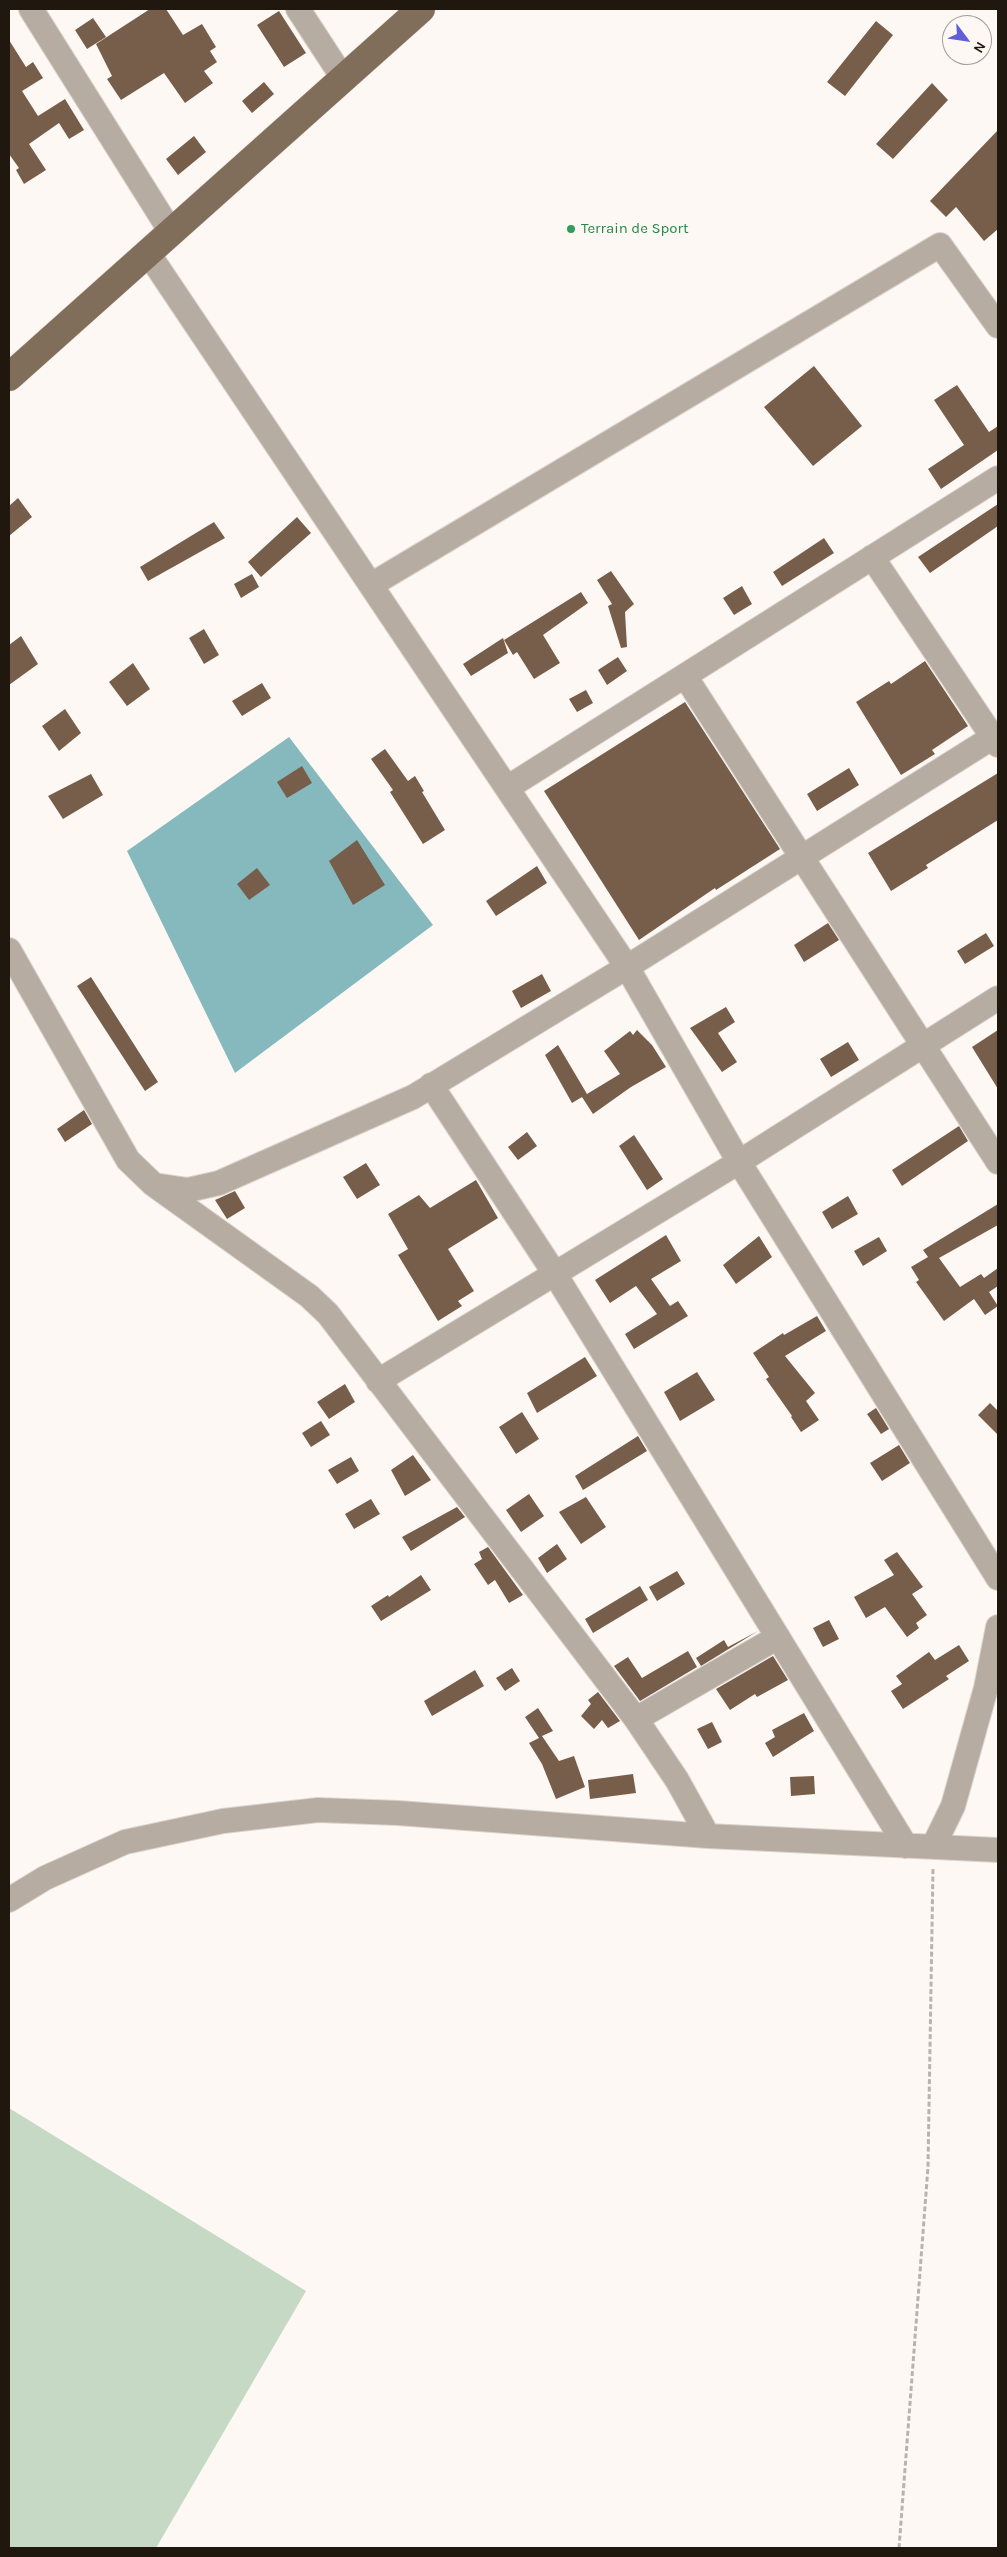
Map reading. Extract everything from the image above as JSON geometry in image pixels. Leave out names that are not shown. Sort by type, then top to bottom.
[{"type":"main road","points":[[9,377],[421,9]]},
{"type":"street","points":[[31,9],[171,232]]},
{"type":"street","points":[[298,9],[343,78]]},
{"type":"street","points":[[371,585],[940,246],[998,326]]},
{"type":"street","points":[[148,253],[627,967],[739,1162],[998,1578]]},
{"type":"street","points":[[507,788],[998,478]]},
{"type":"street","points":[[154,1184],[188,1190],[219,1183],[413,1097],[627,967],[803,856],[997,739],[872,557]]},
{"type":"street","points":[[685,676],[803,856],[998,1162]]},
{"type":"street","points":[[9,950],[128,1160],[154,1184],[309,1296],[328,1314],[636,1719],[677,1780],[708,1836]]},
{"type":"street","points":[[378,1381],[739,1162],[998,998]]},
{"type":"street","points":[[431,1086],[555,1274],[906,1846]]},
{"type":"street","points":[[933,1847],[954,1806],[995,1662],[998,1627]]},
{"type":"street","points":[[636,1719],[778,1637]]},
{"type":"street","points":[[9,1900],[45,1878],[125,1842],[223,1821],[318,1810],[398,1812],[708,1836],[998,1850]]},
{"type":"path","points":[[899,2548],[928,2167],[933,1847]]},
{"type":"green space","points":[[9,2108],[306,2291],[156,2548],[9,2548]]},
{"type":"water","points":[[289,737],[433,925],[235,1073],[127,851]]},
{"type":"building","points":[[150,9],[166,9],[183,35],[202,24],[216,47],[210,51],[217,62],[204,71],[213,83],[185,103],[164,73],[121,100],[107,79],[112,76],[96,44]]},
{"type":"building","points":[[279,11],[306,53],[284,67],[257,25]]},
{"type":"building","points":[[93,18],[106,37],[87,49],[75,30]]},
{"type":"building","points":[[876,21],[893,35],[845,96],[827,82]]},
{"type":"building","points":[[9,40],[26,67],[33,62],[43,78],[22,91],[38,116],[65,99],[84,130],[69,139],[59,123],[29,144],[46,170],[24,184],[16,170],[19,168],[9,154]]},
{"type":"building","points":[[264,82],[274,94],[252,113],[242,101]]},
{"type":"building","points":[[932,83],[948,100],[893,159],[876,144]]},
{"type":"building","points":[[998,130],[998,229],[984,241],[956,207],[946,217],[930,201]]},
{"type":"building","points":[[194,136],[206,152],[178,175],[166,159]]},
{"type":"building","points":[[814,366],[862,426],[813,466],[764,407]]},
{"type":"building","points":[[957,385],[989,432],[998,426],[998,450],[941,489],[928,469],[964,445],[934,400]]},
{"type":"building","points":[[18,498],[32,517],[9,536],[9,506]]},
{"type":"building","points":[[998,504],[998,526],[930,573],[918,557]]},
{"type":"building","points":[[297,517],[311,533],[261,577],[248,562]]},
{"type":"building","points":[[214,522],[225,538],[148,581],[140,567]]},
{"type":"building","points":[[824,538],[834,553],[782,586],[773,572]]},
{"type":"building","points":[[611,571],[634,604],[625,612],[627,647],[621,648],[608,606],[612,604],[597,580]]},
{"type":"building","points":[[252,574],[259,587],[241,598],[234,584]]},
{"type":"building","points":[[742,586],[752,604],[734,615],[723,598]]},
{"type":"building","points":[[581,592],[588,603],[543,635],[560,663],[534,679],[517,652],[513,655],[504,640]]},
{"type":"building","points":[[204,629],[219,655],[204,664],[189,638]]},
{"type":"building","points":[[21,636],[38,664],[9,685],[9,645]]},
{"type":"building","points":[[503,638],[508,653],[471,676],[463,664]]},
{"type":"building","points":[[618,657],[627,671],[607,685],[598,670]]},
{"type":"building","points":[[925,661],[968,726],[932,750],[935,754],[901,775],[856,702],[889,681],[891,684]]},
{"type":"building","points":[[133,663],[150,689],[127,706],[109,682]]},
{"type":"building","points":[[262,683],[271,698],[242,716],[232,701]]},
{"type":"building","points":[[586,690],[593,703],[577,712],[569,699]]},
{"type":"building","points":[[685,702],[780,849],[716,890],[715,888],[639,940],[544,791]]},
{"type":"building","points":[[65,709],[81,733],[59,751],[42,726]]},
{"type":"building","points":[[385,749],[408,781],[415,776],[424,791],[422,792],[445,830],[423,844],[390,792],[393,790],[371,759]]},
{"type":"building","points":[[302,766],[312,783],[287,798],[277,782]]},
{"type":"building","points":[[849,768],[859,785],[817,811],[807,794]]},
{"type":"building","points":[[998,773],[998,820],[926,865],[928,868],[891,891],[868,853]]},
{"type":"building","points":[[91,774],[103,795],[63,819],[48,796]]},
{"type":"building","points":[[357,840],[385,885],[353,905],[329,861]]},
{"type":"building","points":[[537,866],[547,883],[496,916],[486,901]]},
{"type":"building","points":[[257,868],[270,885],[249,900],[237,884]]},
{"type":"building","points":[[828,923],[839,940],[804,962],[794,945]]},
{"type":"building","points":[[986,933],[994,946],[965,964],[957,951]]},
{"type":"building","points":[[542,974],[551,991],[521,1008],[512,991]]},
{"type":"building","points":[[91,977],[158,1082],[145,1091],[77,986]]},
{"type":"building","points":[[726,1007],[735,1022],[718,1033],[737,1062],[722,1072],[690,1028]]},
{"type":"building","points":[[637,1030],[652,1045],[666,1067],[631,1087],[593,1114],[582,1097],[620,1074],[604,1051],[630,1031],[633,1035]]},
{"type":"building","points":[[998,1030],[998,1089],[972,1047]]},
{"type":"building","points":[[848,1042],[859,1060],[831,1077],[820,1059]]},
{"type":"building","points":[[558,1045],[587,1094],[572,1103],[545,1055]]},
{"type":"building","points":[[84,1110],[92,1124],[65,1142],[57,1129]]},
{"type":"building","points":[[959,1126],[968,1141],[902,1186],[892,1170]]},
{"type":"building","points":[[527,1132],[537,1146],[518,1160],[508,1147]]},
{"type":"building","points":[[634,1135],[663,1179],[647,1190],[619,1146]]},
{"type":"building","points":[[366,1163],[380,1185],[357,1199],[343,1177]]},
{"type":"building","points":[[476,1180],[498,1218],[448,1249],[474,1291],[458,1301],[462,1306],[438,1321],[398,1255],[408,1249],[388,1214],[419,1195],[430,1208]]},
{"type":"building","points":[[235,1191],[245,1208],[227,1219],[215,1200]]},
{"type":"building","points":[[848,1196],[858,1214],[832,1229],[822,1212]]},
{"type":"building","points":[[998,1204],[998,1225],[939,1258],[960,1287],[981,1274],[984,1278],[998,1268],[998,1286],[989,1292],[998,1306],[985,1315],[974,1299],[944,1321],[916,1282],[919,1280],[911,1267],[928,1257],[923,1250]]},
{"type":"building","points":[[666,1235],[681,1261],[651,1279],[670,1306],[678,1301],[688,1316],[634,1349],[625,1334],[657,1314],[636,1286],[610,1303],[595,1280]]},
{"type":"building","points":[[759,1236],[772,1257],[736,1284],[723,1265]]},
{"type":"building","points":[[879,1237],[887,1251],[863,1266],[854,1251]]},
{"type":"building","points":[[817,1316],[826,1331],[785,1356],[815,1393],[806,1401],[819,1420],[801,1432],[766,1379],[769,1377],[753,1353],[783,1333],[784,1335]]},
{"type":"building","points":[[585,1357],[597,1376],[537,1413],[527,1393]]},
{"type":"building","points":[[697,1372],[715,1400],[680,1421],[664,1392]]},
{"type":"building","points":[[345,1384],[355,1402],[329,1419],[317,1402]]},
{"type":"building","points":[[990,1403],[998,1411],[998,1435],[978,1415]]},
{"type":"building","points":[[876,1408],[889,1429],[881,1434],[867,1414]]},
{"type":"building","points":[[522,1412],[539,1439],[516,1454],[499,1427]]},
{"type":"building","points":[[321,1421],[330,1435],[311,1447],[302,1433]]},
{"type":"building","points":[[638,1436],[647,1451],[583,1490],[575,1476]]},
{"type":"building","points":[[899,1445],[910,1463],[882,1481],[870,1463]]},
{"type":"building","points":[[413,1455],[431,1480],[405,1496],[391,1470]]},
{"type":"building","points":[[351,1457],[359,1471],[337,1484],[328,1470]]},
{"type":"building","points":[[529,1494],[544,1516],[521,1532],[506,1510]]},
{"type":"building","points":[[586,1497],[606,1527],[581,1544],[559,1512]]},
{"type":"building","points":[[371,1499],[380,1514],[354,1529],[345,1514]]},
{"type":"building","points":[[457,1507],[465,1517],[411,1551],[402,1537]]},
{"type":"building","points":[[557,1544],[567,1559],[547,1573],[538,1558]]},
{"type":"building","points":[[488,1547],[523,1595],[509,1603],[495,1580],[488,1585],[474,1564],[482,1559],[479,1552]]},
{"type":"building","points":[[897,1552],[923,1587],[912,1594],[927,1615],[916,1623],[919,1628],[907,1637],[885,1607],[866,1618],[854,1597],[894,1575],[884,1560]]},
{"type":"building","points":[[677,1571],[685,1584],[657,1601],[649,1587]]},
{"type":"building","points":[[421,1575],[431,1590],[381,1621],[371,1606],[388,1595],[389,1597]]},
{"type":"building","points":[[640,1586],[648,1600],[593,1633],[585,1619]]},
{"type":"building","points":[[829,1620],[839,1639],[823,1647],[813,1628]]},
{"type":"building","points":[[758,1631],[701,1666],[696,1658],[724,1640],[728,1647]]},
{"type":"building","points":[[959,1645],[969,1661],[946,1676],[949,1679],[903,1709],[891,1691],[902,1684],[896,1676],[929,1652],[935,1660]]},
{"type":"building","points":[[688,1651],[697,1667],[640,1701],[614,1666],[628,1657],[642,1678]]},
{"type":"building","points":[[773,1656],[788,1680],[757,1697],[755,1694],[730,1710],[716,1689]]},
{"type":"building","points":[[512,1668],[520,1681],[505,1691],[496,1678]]},
{"type":"building","points":[[475,1670],[484,1686],[432,1716],[424,1701]]},
{"type":"building","points":[[598,1692],[620,1721],[608,1728],[602,1720],[594,1729],[581,1716],[591,1704],[588,1700]]},
{"type":"building","points":[[538,1708],[553,1731],[542,1736],[559,1761],[574,1756],[585,1787],[556,1799],[542,1764],[529,1743],[539,1738],[525,1717]]},
{"type":"building","points":[[804,1713],[814,1731],[773,1757],[765,1743],[775,1737],[772,1730]]},
{"type":"building","points":[[712,1722],[722,1742],[708,1749],[697,1729]]},
{"type":"building","points":[[633,1774],[636,1793],[590,1799],[588,1780]]},
{"type":"building","points":[[814,1776],[815,1794],[791,1796],[790,1777]]},
{"type":"place","name":"Terrain de Sport","points":[[571,229]]}]
